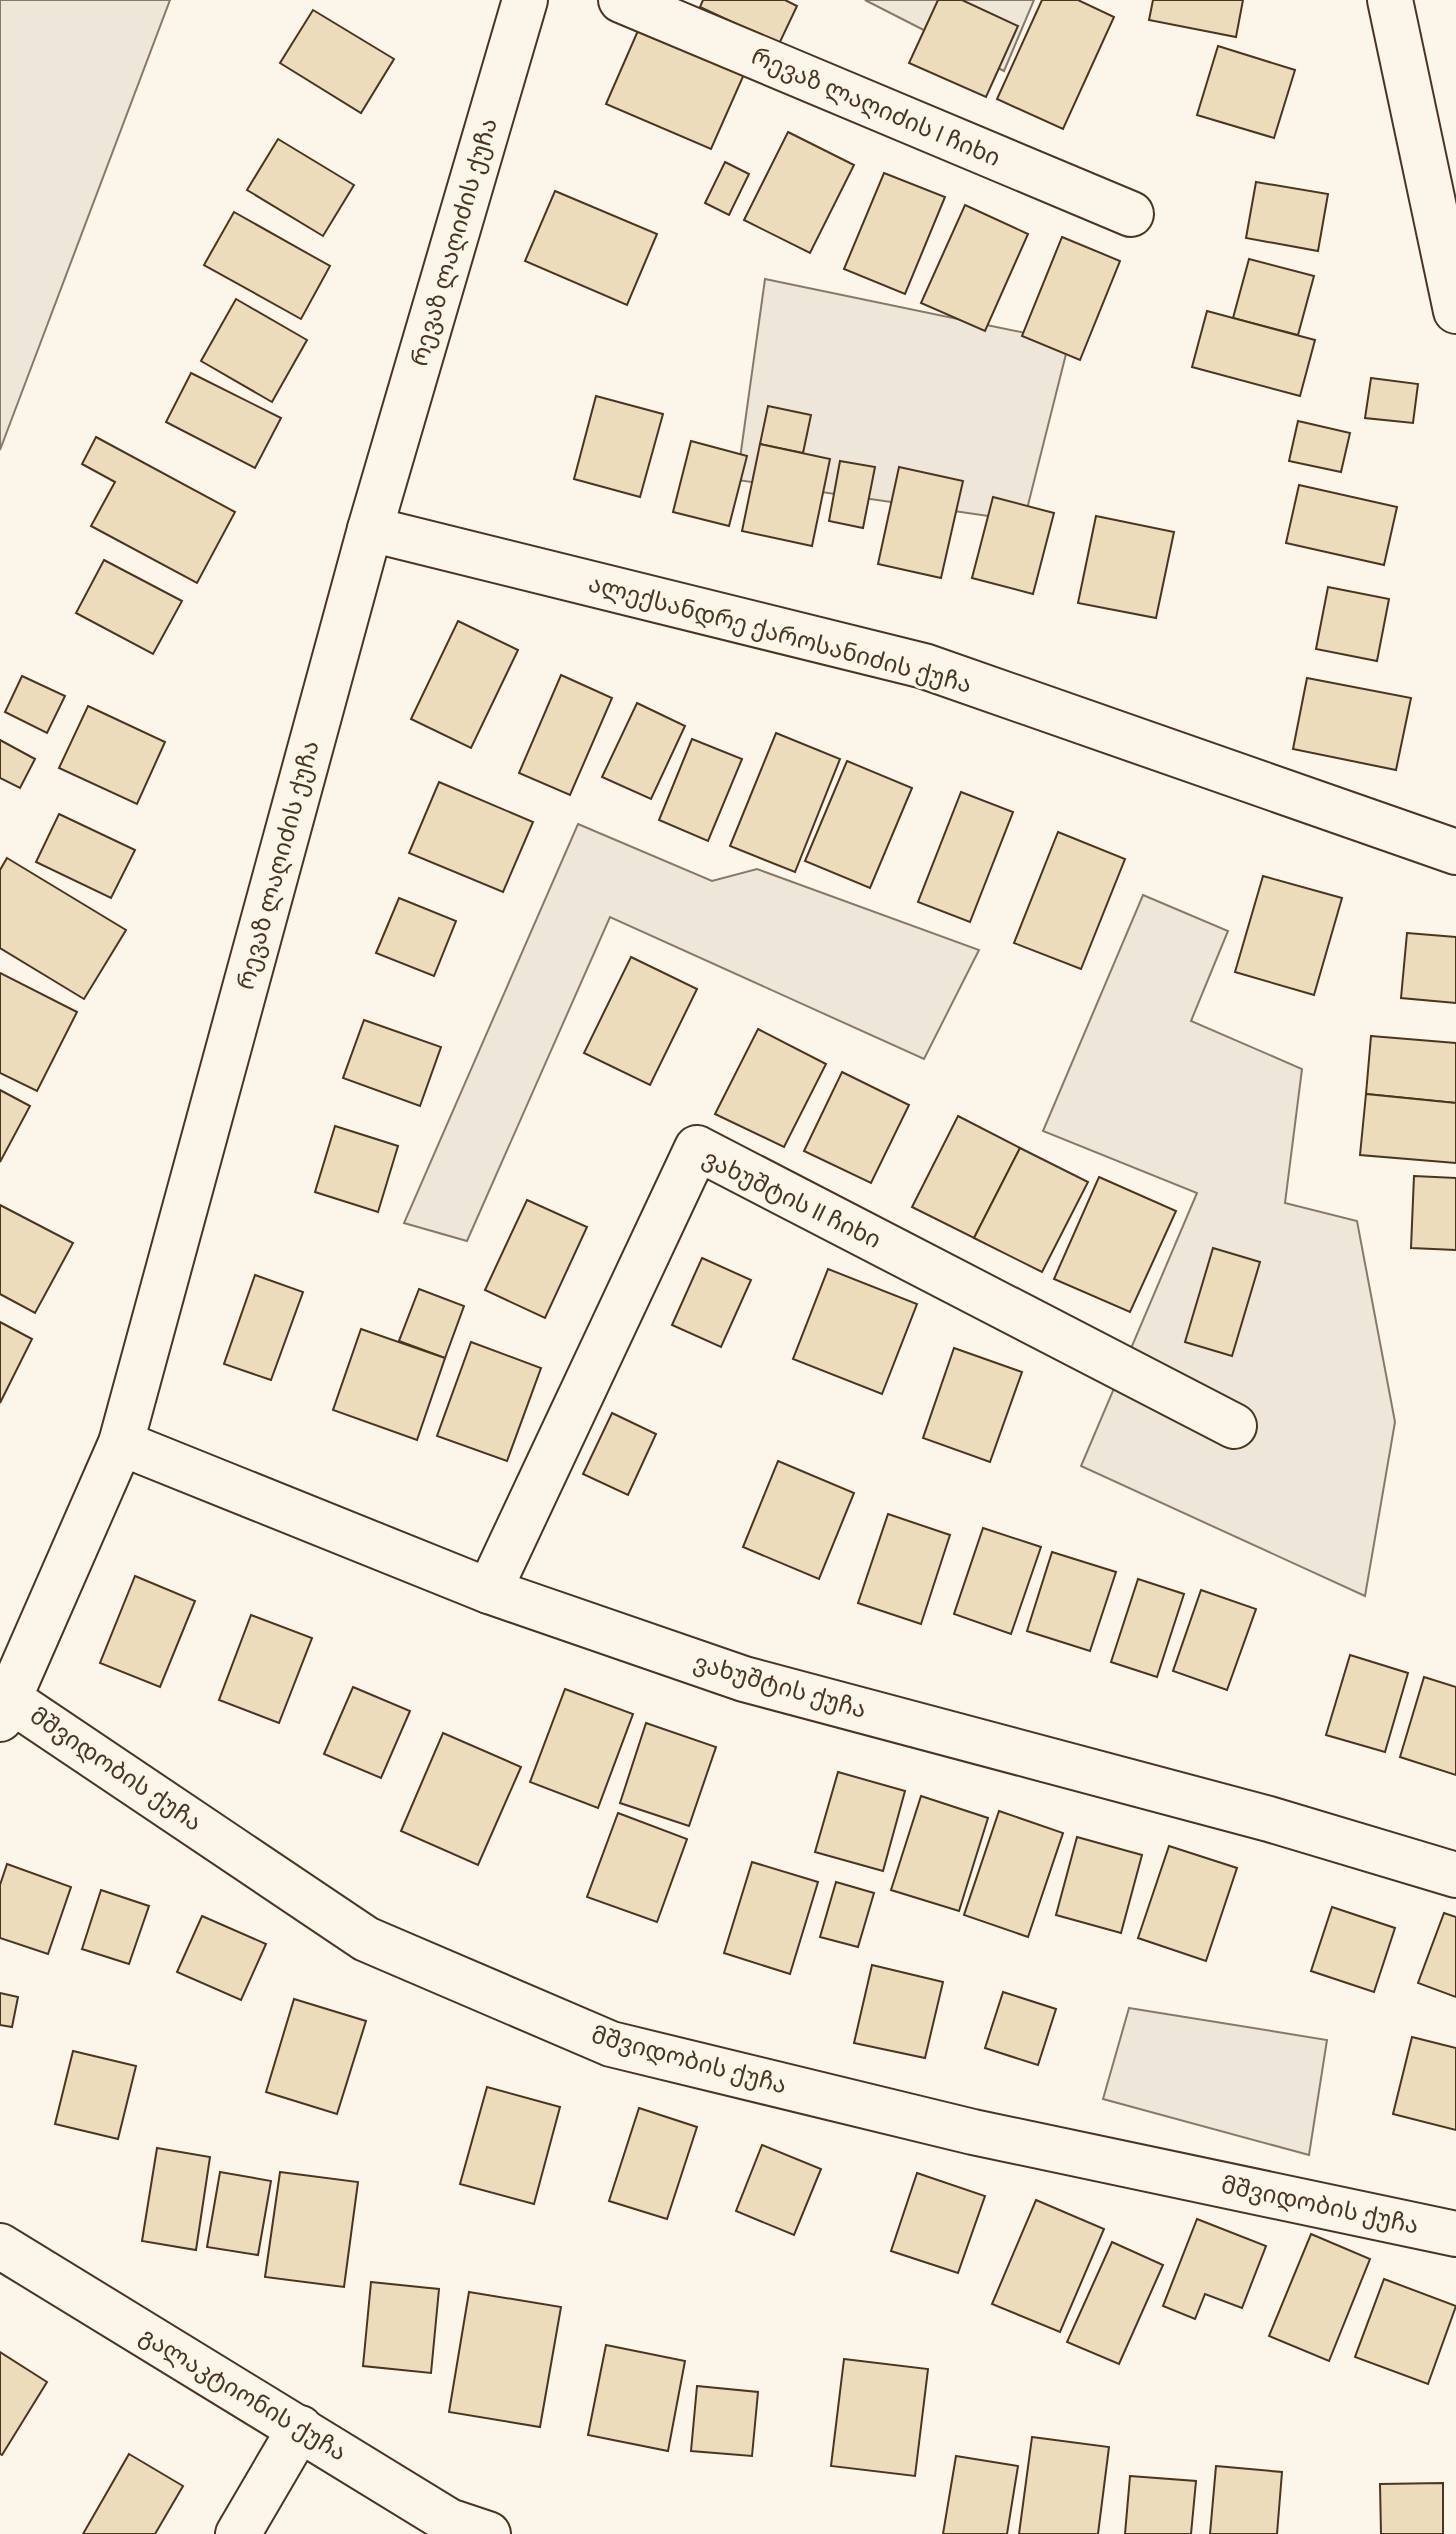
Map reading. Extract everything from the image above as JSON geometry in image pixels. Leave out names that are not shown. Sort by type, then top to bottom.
[{"type":"street","name":"რევაზ ლაღიძის ქუჩა","points":[[3,1703],[121,1443],[370,529],[525,0]]},
{"type":"street","name":"რევაზ ლაღიძის I ჩიხი","points":[[621,0],[1131,214]]},
{"type":"street","points":[[1390,0],[1456,311]]},
{"type":"street","name":"ალექსანდრე ქაროსანიძის ქუჩა","points":[[370,529],[924,666],[1456,852]]},
{"type":"street","name":"ვახუშტის II ჩიხი","points":[[489,1591],[697,1148],[1234,1426]]},
{"type":"street","name":"ვახუშტის ქუჩა","points":[[121,1443],[489,1591],[744,1679],[1269,1819],[1456,1875]]},
{"type":"street","name":"მშვიდობის ქუჩა","points":[[3,1703],[366,1939],[611,2044],[973,2132],[1456,2234]]},
{"type":"street","name":"გალაკტიონის ქუჩა","points":[[0,2246],[449,2521],[488,2534]]},
{"type":"street","points":[[238,2534],[300,2428]]},
{"type":"shaded area","points":[[0,0],[170,0],[0,450]]},
{"type":"shaded area","points":[[865,0],[1034,0],[1004,71]]},
{"type":"shaded area","points":[[765,279],[1069,342],[1024,521],[737,480]]},
{"type":"shaded area","points":[[578,824],[712,881],[757,869],[979,950],[924,1059],[610,917],[467,1241],[404,1223]]},
{"type":"shaded area","points":[[1143,895],[1228,931],[1191,1021],[1302,1069],[1285,1203],[1357,1221],[1395,1422],[1365,1596],[1081,1466],[1197,1193],[1043,1131]]},
{"type":"shaded area","points":[[1129,2008],[1327,2040],[1309,2155],[1103,2099]]},
{"type":"building","points":[[703,0],[785,0],[797,6],[779,44],[700,7]]},
{"type":"building","points":[[938,0],[962,0],[1018,26],[986,97],[909,63]]},
{"type":"building","points":[[1042,0],[1078,0],[1114,17],[1063,129],[997,99]]},
{"type":"building","points":[[1153,0],[1243,0],[1236,37],[1149,20]]},
{"type":"building","points":[[313,10],[394,59],[361,113],[280,63]]},
{"type":"building","points":[[640,26],[745,72],[711,149],[606,104]]},
{"type":"building","points":[[1218,46],[1295,70],[1274,138],[1197,115]]},
{"type":"building","points":[[788,132],[854,165],[810,253],[744,220]]},
{"type":"building","points":[[278,139],[354,185],[323,236],[247,190]]},
{"type":"building","points":[[725,162],[749,174],[729,215],[705,203]]},
{"type":"building","points":[[884,173],[945,197],[905,294],[844,269]]},
{"type":"building","points":[[1256,182],[1328,194],[1318,251],[1246,238]]},
{"type":"building","points":[[555,191],[657,234],[627,305],[525,261]]},
{"type":"building","points":[[965,205],[1028,234],[985,331],[921,303]]},
{"type":"building","points":[[234,212],[330,266],[301,319],[204,265]]},
{"type":"building","points":[[1062,237],[1120,261],[1080,360],[1022,336]]},
{"type":"building","points":[[1249,259],[1314,276],[1298,335],[1233,318]]},
{"type":"building","points":[[236,299],[307,340],[272,402],[201,361]]},
{"type":"building","points":[[1207,311],[1315,340],[1300,396],[1192,367]]},
{"type":"building","points":[[191,373],[281,418],[255,468],[166,422]]},
{"type":"building","points":[[1371,378],[1418,384],[1413,423],[1365,418]]},
{"type":"building","points":[[596,396],[663,414],[640,497],[574,479]]},
{"type":"building","points":[[768,406],[811,415],[803,453],[760,444]]},
{"type":"building","points":[[1298,421],[1350,433],[1341,472],[1289,461]]},
{"type":"building","points":[[96,437],[235,512],[197,583],[91,526],[115,482],[82,464]]},
{"type":"building","points":[[691,441],[747,456],[729,526],[673,512]]},
{"type":"building","points":[[760,444],[830,459],[812,546],[742,531]]},
{"type":"building","points":[[840,461],[875,467],[863,528],[829,521]]},
{"type":"building","points":[[899,467],[963,481],[941,578],[878,564]]},
{"type":"building","points":[[1299,485],[1397,507],[1384,565],[1286,543]]},
{"type":"building","points":[[993,497],[1054,513],[1033,594],[972,578]]},
{"type":"building","points":[[1096,516],[1174,532],[1156,618],[1078,603]]},
{"type":"building","points":[[104,560],[182,601],[153,654],[76,613]]},
{"type":"building","points":[[1328,587],[1389,599],[1377,661],[1316,649]]},
{"type":"building","points":[[458,621],[518,650],[471,748],[411,719]]},
{"type":"building","points":[[561,675],[612,698],[570,795],[519,773]]},
{"type":"building","points":[[22,676],[65,696],[47,733],[5,712]]},
{"type":"building","points":[[1307,678],[1411,698],[1396,770],[1293,749]]},
{"type":"building","points":[[637,703],[685,726],[651,799],[602,777]]},
{"type":"building","points":[[88,706],[165,742],[137,804],[59,768]]},
{"type":"building","points":[[776,733],[840,759],[795,872],[730,846]]},
{"type":"building","points":[[692,739],[742,759],[708,841],[659,820]]},
{"type":"building","points":[[0,740],[35,759],[20,788],[0,778]]},
{"type":"building","points":[[847,761],[912,788],[870,888],[805,861]]},
{"type":"building","points":[[439,782],[533,822],[503,892],[409,853]]},
{"type":"building","points":[[961,792],[1013,812],[970,922],[918,902]]},
{"type":"building","points":[[59,814],[135,850],[111,898],[36,862]]},
{"type":"building","points":[[1058,832],[1125,859],[1081,969],[1014,943]]},
{"type":"building","points":[[7,858],[126,930],[84,999],[0,948],[0,870]]},
{"type":"building","points":[[1263,876],[1342,898],[1314,995],[1235,972]]},
{"type":"building","points":[[399,898],[456,921],[434,976],[376,953]]},
{"type":"building","points":[[1407,933],[1456,937],[1456,1003],[1401,998]]},
{"type":"building","points":[[631,957],[697,989],[650,1085],[584,1053]]},
{"type":"building","points":[[0,973],[77,1012],[37,1091],[0,1073]]},
{"type":"building","points":[[364,1020],[441,1047],[420,1106],[343,1078]]},
{"type":"building","points":[[758,1029],[826,1064],[784,1147],[715,1114]]},
{"type":"building","points":[[1371,1036],[1456,1043],[1456,1103],[1366,1094]]},
{"type":"building","points":[[842,1072],[909,1105],[871,1183],[804,1151]]},
{"type":"building","points":[[0,1090],[30,1106],[0,1162]]},
{"type":"building","points":[[1366,1094],[1456,1103],[1456,1163],[1360,1155]]},
{"type":"building","points":[[958,1116],[1020,1148],[974,1238],[912,1207]]},
{"type":"building","points":[[335,1126],[398,1146],[378,1212],[315,1192]]},
{"type":"building","points":[[1020,1148],[1088,1182],[1042,1272],[974,1238]]},
{"type":"building","points":[[1414,1176],[1456,1178],[1456,1250],[1411,1248]]},
{"type":"building","points":[[1099,1177],[1176,1211],[1130,1312],[1054,1279]]},
{"type":"building","points":[[527,1200],[587,1227],[545,1318],[485,1290]]},
{"type":"building","points":[[0,1205],[73,1243],[35,1313],[0,1294]]},
{"type":"building","points":[[1213,1248],[1260,1262],[1232,1356],[1185,1342]]},
{"type":"building","points":[[702,1258],[751,1280],[721,1347],[672,1325]]},
{"type":"building","points":[[828,1269],[917,1304],[882,1394],[793,1359]]},
{"type":"building","points":[[255,1275],[303,1292],[271,1380],[224,1364]]},
{"type":"building","points":[[419,1289],[464,1306],[445,1358],[399,1341]]},
{"type":"building","points":[[0,1322],[32,1339],[0,1403]]},
{"type":"building","points":[[361,1329],[445,1358],[417,1440],[333,1410]]},
{"type":"building","points":[[471,1342],[541,1368],[507,1461],[437,1436]]},
{"type":"building","points":[[954,1348],[1022,1372],[990,1462],[923,1438]]},
{"type":"building","points":[[612,1413],[656,1434],[628,1495],[583,1474]]},
{"type":"building","points":[[778,1461],[854,1493],[819,1579],[743,1547]]},
{"type":"building","points":[[888,1514],[950,1535],[921,1624],[858,1603]]},
{"type":"building","points":[[983,1528],[1041,1547],[1011,1634],[954,1614]]},
{"type":"building","points":[[1052,1552],[1116,1572],[1090,1651],[1027,1631]]},
{"type":"building","points":[[135,1576],[195,1601],[160,1687],[100,1663]]},
{"type":"building","points":[[1138,1579],[1184,1594],[1157,1677],[1111,1662]]},
{"type":"building","points":[[1201,1590],[1256,1609],[1227,1690],[1173,1671]]},
{"type":"building","points":[[251,1615],[312,1638],[279,1723],[219,1700]]},
{"type":"building","points":[[1350,1655],[1408,1673],[1385,1752],[1326,1735]]},
{"type":"building","points":[[1424,1677],[1456,1687],[1456,1775],[1400,1757]]},
{"type":"building","points":[[353,1687],[410,1711],[381,1778],[324,1754]]},
{"type":"building","points":[[565,1689],[633,1714],[598,1808],[530,1782]]},
{"type":"building","points":[[646,1723],[716,1747],[689,1826],[620,1803]]},
{"type":"building","points":[[443,1733],[521,1767],[478,1865],[401,1831]]},
{"type":"building","points":[[838,1772],[905,1791],[883,1871],[815,1852]]},
{"type":"building","points":[[921,1796],[988,1818],[959,1911],[891,1890]]},
{"type":"building","points":[[999,1811],[1063,1833],[1028,1937],[964,1915]]},
{"type":"building","points":[[618,1813],[687,1839],[657,1922],[587,1897]]},
{"type":"building","points":[[1077,1837],[1142,1855],[1121,1933],[1056,1915]]},
{"type":"building","points":[[1169,1846],[1237,1868],[1206,1961],[1138,1938]]},
{"type":"building","points":[[752,1862],[818,1882],[790,1974],[724,1953]]},
{"type":"building","points":[[7,1864],[71,1887],[48,1954],[0,1938],[0,1885]]},
{"type":"building","points":[[836,1882],[874,1893],[858,1947],[820,1937]]},
{"type":"building","points":[[101,1890],[149,1906],[129,1964],[82,1949]]},
{"type":"building","points":[[1332,1907],[1395,1928],[1374,1992],[1311,1971]]},
{"type":"building","points":[[1444,1913],[1456,1917],[1456,1997],[1418,1983]]},
{"type":"building","points":[[202,1916],[266,1944],[241,2000],[177,1972]]},
{"type":"building","points":[[872,1965],[943,1982],[925,2058],[854,2043]]},
{"type":"building","points":[[1003,1992],[1056,2009],[1038,2065],[985,2048]]},
{"type":"building","points":[[0,1993],[18,1997],[12,2027],[0,2025]]},
{"type":"building","points":[[294,1999],[366,2021],[337,2114],[266,2092]]},
{"type":"building","points":[[1412,2037],[1456,2048],[1456,2130],[1393,2114]]},
{"type":"building","points":[[73,2051],[136,2066],[118,2139],[55,2124]]},
{"type":"building","points":[[487,2087],[560,2107],[534,2204],[460,2184]]},
{"type":"building","points":[[639,2108],[697,2127],[667,2219],[609,2201]]},
{"type":"building","points":[[762,2145],[821,2169],[794,2235],[736,2211]]},
{"type":"building","points":[[157,2148],[210,2157],[196,2250],[142,2241]]},
{"type":"building","points":[[220,2172],[271,2181],[258,2255],[207,2247]]},
{"type":"building","points":[[280,2172],[358,2182],[344,2287],[265,2277]]},
{"type":"building","points":[[917,2173],[985,2196],[958,2273],[891,2251]]},
{"type":"building","points":[[1036,2200],[1104,2229],[1060,2332],[992,2304]]},
{"type":"building","points":[[1197,2219],[1266,2246],[1242,2308],[1205,2294],[1195,2319],[1163,2306]]},
{"type":"building","points":[[1311,2234],[1370,2259],[1329,2361],[1269,2336]]},
{"type":"building","points":[[1112,2242],[1163,2265],[1119,2364],[1067,2342]]},
{"type":"building","points":[[1384,2279],[1456,2306],[1428,2384],[1355,2357]]},
{"type":"building","points":[[371,2282],[439,2289],[431,2373],[363,2366]]},
{"type":"building","points":[[469,2292],[561,2307],[540,2427],[449,2412]]},
{"type":"building","points":[[606,2345],[685,2361],[668,2451],[588,2435]]},
{"type":"building","points":[[0,2352],[47,2382],[2,2455],[0,2454]]},
{"type":"building","points":[[844,2359],[928,2369],[915,2476],[831,2466]]},
{"type":"building","points":[[697,2386],[758,2392],[752,2456],[691,2451]]},
{"type":"building","points":[[1032,2437],[1109,2447],[1098,2534],[1019,2534]]},
{"type":"building","points":[[129,2454],[183,2486],[155,2534],[83,2534]]},
{"type":"building","points":[[956,2456],[1018,2466],[1007,2534],[943,2534]]},
{"type":"building","points":[[1216,2466],[1282,2472],[1277,2534],[1210,2534]]},
{"type":"building","points":[[1130,2476],[1196,2481],[1191,2534],[1125,2534]]},
{"type":"building","points":[[1443,2483],[1443,2534],[1381,2534],[1380,2484]]}]
